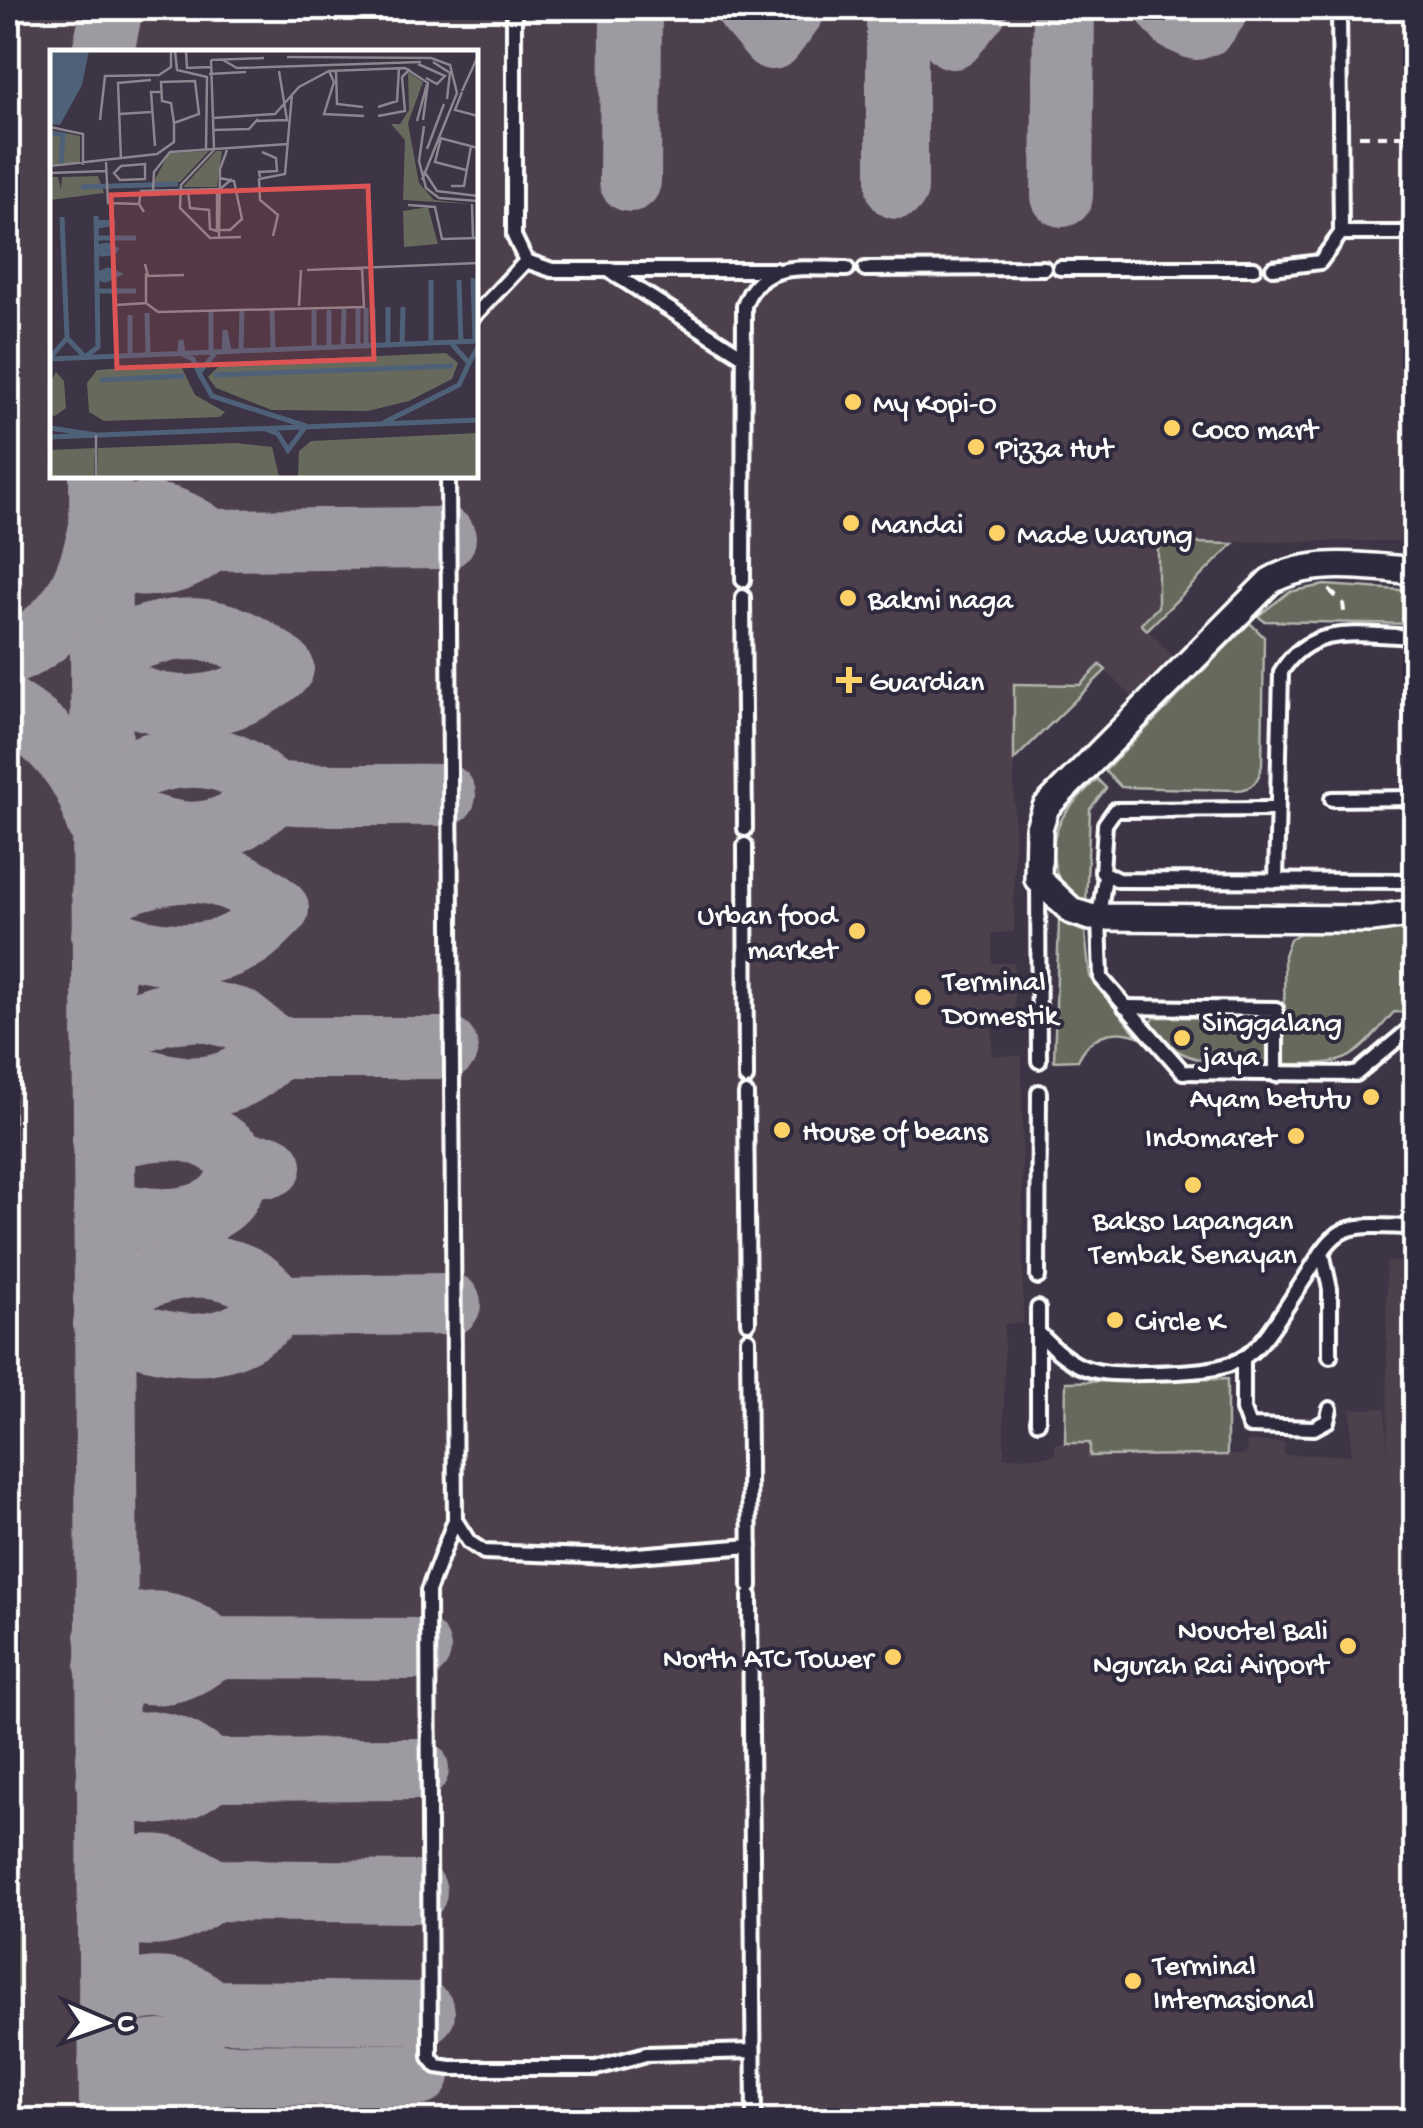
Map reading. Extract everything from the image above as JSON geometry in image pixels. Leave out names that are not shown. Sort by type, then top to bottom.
[{"type":"street","points":[[1416,571],[1325,567],[1296,570],[1270,580],[1046,807],[1039,828],[1038,879],[1072,911],[1099,917],[1372,919],[1416,913]]},
{"type":"lane","points":[[1273,268],[1320,262],[1341,233],[1339,8]]},
{"type":"lane","points":[[514,14],[514,236],[526,261],[542,269],[847,268]]},
{"type":"lane","points":[[1341,233],[1416,233]]},
{"type":"lane","points":[[478,312],[526,261]]},
{"type":"lane","points":[[865,269],[1044,268]]},
{"type":"lane","points":[[1060,268],[1254,268]]},
{"type":"lane","points":[[602,269],[627,279],[743,356]]},
{"type":"lane","points":[[743,580],[744,306],[750,288],[776,270]]},
{"type":"lane","points":[[448,478],[455,1520],[428,1590],[433,2062],[451,2068],[596,2068],[646,2054],[753,2051]]},
{"type":"lane","points":[[743,597],[745,829]]},
{"type":"lane","points":[[1276,881],[1282,672],[1293,652],[1322,636],[1416,637]]},
{"type":"lane","points":[[1332,799],[1416,798]]},
{"type":"lane","points":[[1277,808],[1114,810],[1105,824],[1100,863],[1105,876],[1099,917],[1101,978],[1183,1072],[1356,1074],[1400,1032],[1416,1024]]},
{"type":"lane","points":[[744,845],[746,1078]]},
{"type":"lane","points":[[1105,876],[1118,880],[1416,881]]},
{"type":"lane","points":[[1038,879],[1039,1060]]},
{"type":"lane","points":[[1125,1007],[1276,1009],[1276,1075]]},
{"type":"lane","points":[[1038,1277],[1040,1092]]},
{"type":"lane","points":[[746,1094],[748,1322]]},
{"type":"lane","points":[[1038,1332],[1066,1360],[1105,1374],[1210,1372],[1243,1360],[1267,1335],[1322,1252],[1339,1234],[1350,1229],[1416,1228]]},
{"type":"lane","points":[[1322,1252],[1330,1289],[1330,1356]]},
{"type":"lane","points":[[1038,1308],[1038,1422]]},
{"type":"lane","points":[[748,1340],[754,2120]]},
{"type":"lane","points":[[1243,1360],[1243,1410],[1249,1426],[1314,1428],[1327,1421],[1330,1409]]},
{"type":"lane","points":[[455,1520],[469,1542],[484,1552],[612,1557],[750,1546]]},
{"type":"path","points":[[1339,136],[1416,136]]},
{"type":"shaded area","points":[[8,8],[1415,8],[1416,505],[1411,506],[1411,541],[1158,542],[1158,607],[1142,624],[1173,656],[1132,697],[1100,665],[1080,685],[1014,685],[1014,932],[992,933],[992,963],[1014,963],[1015,1020],[992,1021],[992,1056],[1022,1056],[1023,1323],[1004,1324],[1004,1457],[1055,1456],[1055,1443],[1090,1443],[1091,1456],[1246,1455],[1247,1442],[1284,1442],[1284,1455],[1351,1455],[1351,1409],[1385,1408],[1388,1455],[1386,1262],[1415,1262],[1415,2120],[8,2120]]},
{"type":"green space","points":[[8,10],[15,172],[17,499],[8,539]]},
{"type":"green space","points":[[1158,542],[1233,544],[1147,630],[1141,624],[1158,607]]},
{"type":"green space","points":[[1325,585],[1415,591],[1415,624],[1264,621],[1258,616],[1289,592]]},
{"type":"green space","points":[[1250,623],[1264,637],[1262,765],[1254,784],[1236,790],[1121,787],[1105,771]]},
{"type":"green space","points":[[1100,665],[1106,670],[1014,760],[1014,684],[1080,685]]},
{"type":"green space","points":[[1097,779],[1106,788],[1090,809],[1086,904],[1074,898],[1059,878],[1054,839],[1064,815]]},
{"type":"green space","points":[[8,843],[12,874],[21,2120],[8,2120]]},
{"type":"green space","points":[[1059,921],[1085,932],[1090,978],[1138,1036],[1119,1032],[1103,1035],[1089,1044],[1078,1060],[1054,1061]]},
{"type":"green space","points":[[1305,930],[1415,930],[1415,1013],[1394,1012],[1368,1042],[1348,1057],[1324,1063],[1285,1064],[1284,955],[1290,939]]},
{"type":"green space","points":[[1155,1017],[1270,1019],[1269,1065],[1219,1063],[1188,1056],[1161,1038],[1150,1024]]},
{"type":"green space","points":[[1227,1379],[1227,1455],[1090,1456],[1090,1443],[1065,1443],[1066,1382]]},
{"type":"taxiway","points":[[103,50],[112,8]]},
{"type":"taxiway","points":[[630,181],[631,8]]},
{"type":"taxiway","points":[[746,8],[772,39],[795,8]]},
{"type":"taxiway","points":[[897,8],[897,188]]},
{"type":"taxiway","points":[[930,8],[953,38],[977,8]]},
{"type":"taxiway","points":[[1062,196],[1064,8]]},
{"type":"taxiway","points":[[1167,8],[1178,21],[1196,29],[1206,25],[1218,8]]},
{"type":"taxiway","points":[[100,478],[110,2120]]},
{"type":"taxiway","points":[[8,655],[46,633],[72,604],[89,568],[100,527],[130,516],[157,515],[183,523],[210,540],[184,558],[158,565],[130,563],[100,553]]},
{"type":"taxiway","points":[[210,540],[445,538]]},
{"type":"taxiway","points":[[101,652],[151,635],[195,629],[238,639],[283,668],[239,696],[194,706],[148,701],[101,682]]},
{"type":"taxiway","points":[[8,708],[38,729],[64,755],[84,785],[96,820]]},
{"type":"taxiway","points":[[102,785],[152,763],[188,757],[224,762],[281,793],[445,795]]},
{"type":"taxiway","points":[[102,807],[151,825],[192,833],[232,823],[275,793]]},
{"type":"taxiway","points":[[102,893],[149,877],[193,872],[236,881],[278,909],[249,936],[232,945],[195,954],[156,952],[102,936]]},
{"type":"taxiway","points":[[103,1033],[165,1013],[200,1010],[239,1019],[276,1048],[447,1048]]},
{"type":"taxiway","points":[[103,1066],[173,1086],[215,1085],[256,1067],[276,1048]]},
{"type":"taxiway","points":[[103,1140],[179,1130],[213,1140],[244,1165],[271,1166]]},
{"type":"taxiway","points":[[104,1208],[151,1219],[204,1212],[229,1194],[244,1165]]},
{"type":"taxiway","points":[[104,1299],[148,1277],[196,1267],[240,1274],[278,1306],[450,1304]]},
{"type":"taxiway","points":[[104,1324],[151,1339],[196,1345],[237,1336],[278,1306]]},
{"type":"taxiway","points":[[106,1635],[149,1622],[174,1625],[213,1648],[420,1649]]},
{"type":"taxiway","points":[[106,1666],[136,1672],[175,1671],[213,1648]]},
{"type":"taxiway","points":[[107,1758],[148,1742],[173,1746],[211,1770],[418,1769]]},
{"type":"taxiway","points":[[107,1783],[162,1793],[186,1787],[211,1770]]},
{"type":"taxiway","points":[[108,1878],[149,1865],[174,1869],[212,1890],[416,1892]]},
{"type":"taxiway","points":[[108,1909],[163,1914],[187,1906],[212,1890]]},
{"type":"taxiway","points":[[109,2000],[137,1990],[163,1988],[187,1995],[211,2011],[424,2013]]},
{"type":"taxiway","points":[[109,2065],[162,2051],[187,2056],[210,2074],[419,2075]]},
{"type":"taxiway","points":[[110,2086],[138,2097],[164,2101],[188,2095],[210,2074]]},
{"type":"place","name":"My Kopi-O","points":[[853,402]]},
{"type":"place","name":"Coco mart","points":[[1172,428]]},
{"type":"place","name":"Pizza Hut","points":[[976,447]]},
{"type":"place","name":"Mandai","points":[[851,523]]},
{"type":"place","name":"Made Warung","points":[[997,533]]},
{"type":"place","name":"Bakmi naga","points":[[848,598]]},
{"type":"place","name":"Guardian","points":[[849,680]]},
{"type":"place","name":"Urban food market","points":[[857,931]]},
{"type":"place","name":"Terminal Domestik","points":[[923,997]]},
{"type":"place","name":"Singgalang jaya","points":[[1182,1038]]},
{"type":"place","name":"Ayam betutu","points":[[1371,1097]]},
{"type":"place","name":"House of beans","points":[[782,1130]]},
{"type":"place","name":"Indomaret","points":[[1296,1136]]},
{"type":"place","name":"Bakso Lapangan Tembak Senayan","points":[[1193,1185]]},
{"type":"place","name":"Circle K","points":[[1115,1320]]},
{"type":"place","name":"Novotel Bali Ngurah Rai Airport","points":[[1348,1646]]},
{"type":"place","name":"North ATC Tower","points":[[893,1657]]},
{"type":"place","name":"Terminal Internasional","points":[[1133,1981]]}]
